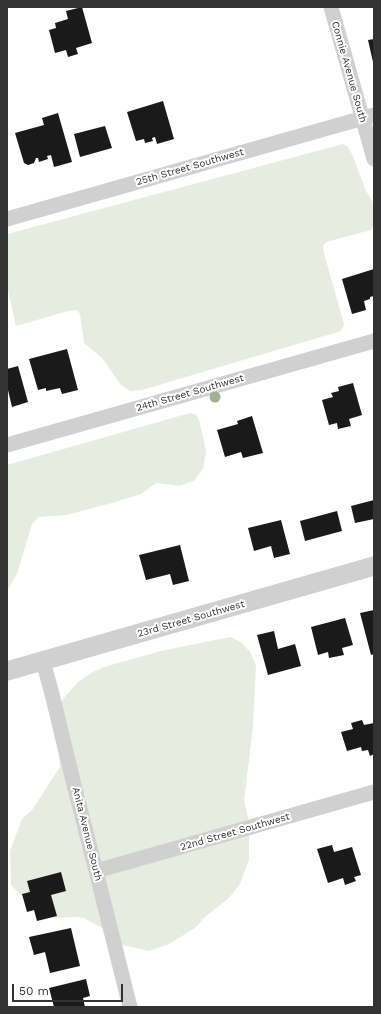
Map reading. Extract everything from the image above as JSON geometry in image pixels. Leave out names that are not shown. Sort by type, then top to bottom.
[{"type":"street","name":"Connie Avenue South","points":[[331,7],[368,117],[374,159]]},
{"type":"street","name":"25th Street Southwest","points":[[7,219],[368,117]]},
{"type":"street","name":"24th Street Southwest","points":[[7,445],[374,341]]},
{"type":"street","name":"23rd Street Southwest","points":[[7,671],[374,566]]},
{"type":"street","name":"Anita Avenue South","points":[[43,661],[130,1007]]},
{"type":"street","name":"22nd Street Southwest","points":[[96,871],[374,792]]},
{"type":"shaded area","points":[[343,144],[347,146],[352,154],[366,191],[372,201],[374,209],[374,224],[371,230],[326,242],[323,246],[344,324],[341,331],[142,390],[130,391],[121,385],[102,358],[84,343],[80,314],[77,310],[68,311],[16,326],[7,286],[7,235]]},
{"type":"shaded area","points":[[190,413],[196,415],[199,420],[206,451],[203,468],[195,480],[180,486],[156,483],[141,494],[112,503],[66,515],[39,517],[32,524],[17,574],[7,591],[7,465]]},
{"type":"shaded area","points":[[230,637],[241,642],[250,652],[256,665],[253,726],[244,801],[249,821],[249,860],[240,884],[229,898],[206,916],[195,928],[169,944],[149,951],[122,945],[106,930],[84,918],[53,918],[42,916],[11,885],[10,851],[22,819],[32,810],[60,767],[56,727],[58,705],[77,683],[91,673],[104,667],[161,651]]},
{"type":"building","points":[[82,7],[92,43],[76,48],[78,54],[68,57],[66,50],[55,53],[49,30],[56,28],[55,23],[68,19],[66,11]]},
{"type":"building","points":[[374,39],[374,62],[373,62],[368,40]]},
{"type":"building","points":[[163,101],[174,139],[157,144],[155,137],[152,138],[153,141],[145,143],[144,139],[136,141],[127,112]]},
{"type":"building","points":[[58,113],[72,162],[54,167],[51,155],[47,156],[48,159],[39,162],[38,158],[36,158],[34,163],[28,165],[24,163],[15,133],[44,125],[42,118]]},
{"type":"building","points":[[105,126],[112,148],[80,157],[74,134]]},
{"type":"building","points":[[374,269],[374,296],[364,301],[366,310],[352,314],[342,279]]},
{"type":"building","points":[[67,349],[78,390],[62,394],[60,388],[46,391],[46,388],[38,390],[29,359]]},
{"type":"building","points":[[18,366],[28,402],[12,407],[7,390],[7,369]]},
{"type":"building","points":[[353,383],[362,415],[349,419],[351,426],[338,429],[337,423],[329,425],[322,400],[333,397],[331,393],[339,391],[338,387]]},
{"type":"building","points":[[252,416],[263,453],[243,458],[241,452],[225,457],[217,430],[238,424],[237,421]]},
{"type":"building","points":[[374,500],[374,519],[355,523],[351,506]]},
{"type":"building","points":[[337,511],[342,531],[305,541],[300,521]]},
{"type":"building","points":[[281,520],[290,554],[274,558],[271,546],[254,551],[248,528]]},
{"type":"building","points":[[180,545],[189,581],[173,585],[170,574],[146,580],[139,555]]},
{"type":"building","points":[[374,610],[374,654],[371,655],[360,613]]},
{"type":"building","points":[[345,618],[353,645],[342,648],[344,655],[329,658],[328,652],[318,655],[311,627]]},
{"type":"building","points":[[274,631],[278,649],[295,644],[301,666],[268,675],[257,635]]},
{"type":"building","points":[[362,720],[364,725],[374,723],[374,754],[370,756],[368,750],[362,751],[361,747],[347,751],[341,732],[353,729],[351,723]]},
{"type":"building","points":[[332,845],[334,852],[352,847],[361,875],[354,877],[356,881],[345,885],[343,878],[328,883],[317,849]]},
{"type":"building","points":[[61,872],[66,891],[51,895],[57,916],[37,921],[34,910],[27,912],[22,894],[30,892],[27,881]]},
{"type":"building","points":[[71,928],[80,966],[50,973],[45,952],[34,955],[29,937]]},
{"type":"building","points":[[86,979],[90,996],[83,998],[85,1007],[54,1007],[49,988]]}]
